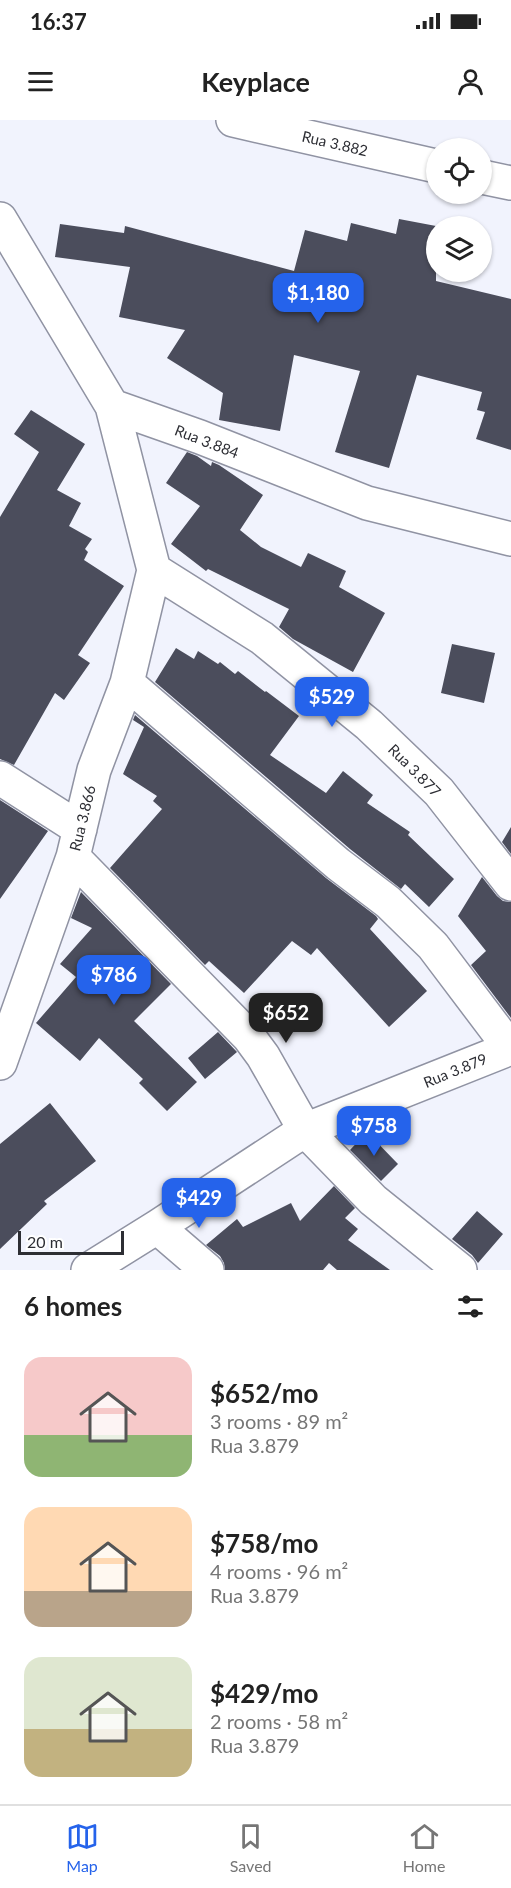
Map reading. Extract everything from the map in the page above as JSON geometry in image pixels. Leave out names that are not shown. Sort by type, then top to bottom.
[{"type":"street","name":"Rua 3.882","points":[[233,120],[426,164]]},
{"type":"street","points":[[492,179],[511,183]]},
{"type":"street","points":[[0,219],[112,406],[154,570]]},
{"type":"street","name":"Rua 3.884","points":[[112,406],[200,437],[367,503],[511,539]]},
{"type":"street","name":"Rua 3.866","points":[[0,1063],[10,1000],[76,843],[94,770],[127,683],[154,570]]},
{"type":"street","name":"Rua 3.877","points":[[154,570],[262,638],[369,725],[439,792],[511,884]]},
{"type":"street","points":[[127,683],[338,864],[388,902],[433,946],[511,1048]]},
{"type":"street","points":[[0,778],[76,843],[249,1037],[263,1056],[305,1130],[373,1200],[460,1270]]},
{"type":"street","name":"Rua 3.879","points":[[88,1270],[305,1130],[511,1048]]},
{"type":"street","points":[[157,1227],[207,1270]]},
{"type":"building","points":[[399,219],[426,224],[426,282],[440,282],[511,299],[511,450],[476,439],[485,412],[477,410],[482,392],[417,375],[389,468],[335,452],[360,371],[294,355],[280,431],[219,420],[223,393],[167,358],[185,330],[119,317],[130,267],[55,257],[60,224],[124,233],[125,226],[294,271],[305,230],[347,241],[351,223],[396,234]]},
{"type":"building","points":[[31,410],[85,444],[57,490],[81,503],[69,526],[92,539],[85,549],[88,552],[84,560],[124,586],[78,655],[90,663],[64,700],[55,693],[14,765],[0,759],[0,517],[39,452],[14,434]]},
{"type":"building","points":[[187,452],[211,466],[212,462],[219,465],[263,495],[240,530],[261,547],[301,567],[308,553],[346,571],[339,587],[385,613],[353,672],[293,639],[279,627],[289,609],[208,569],[206,571],[171,544],[200,506],[166,483]]},
{"type":"building","points":[[452,644],[495,653],[484,703],[441,693]]},
{"type":"building","points":[[176,648],[194,659],[198,651],[218,664],[220,662],[235,674],[238,671],[299,716],[270,755],[326,793],[343,771],[373,795],[367,803],[410,832],[408,835],[454,879],[429,907],[405,884],[401,889],[350,849],[155,682]]},
{"type":"building","points":[[135,715],[326,878],[376,916],[378,919],[370,929],[427,991],[389,1027],[317,948],[311,955],[292,941],[244,993],[209,961],[205,965],[110,868],[162,809],[153,801],[157,796],[123,774],[144,727],[133,720]]},
{"type":"building","points":[[0,800],[48,831],[0,899]]},
{"type":"building","points":[[511,827],[511,854],[502,842]]},
{"type":"building","points":[[482,877],[497,896],[503,901],[511,902],[511,1018],[471,965],[486,951],[458,916]]},
{"type":"building","points":[[81,892],[171,984],[134,1021],[197,1082],[167,1111],[139,1083],[143,1079],[99,1038],[80,1061],[36,1023],[76,977],[60,964],[92,928],[71,918]]},
{"type":"building","points":[[218,1032],[237,1052],[205,1079],[188,1058]]},
{"type":"building","points":[[50,1103],[96,1161],[44,1201],[47,1204],[0,1249],[0,1144]]},
{"type":"building","points":[[367,1132],[398,1164],[381,1181],[350,1150]]},
{"type":"building","points":[[334,1186],[355,1208],[345,1218],[358,1229],[348,1240],[390,1270],[337,1270],[329,1263],[323,1270],[225,1270],[220,1256],[206,1245],[237,1219],[243,1227],[291,1203],[300,1221]]},
{"type":"building","points":[[477,1211],[503,1234],[478,1263],[472,1255],[452,1239]]}]
